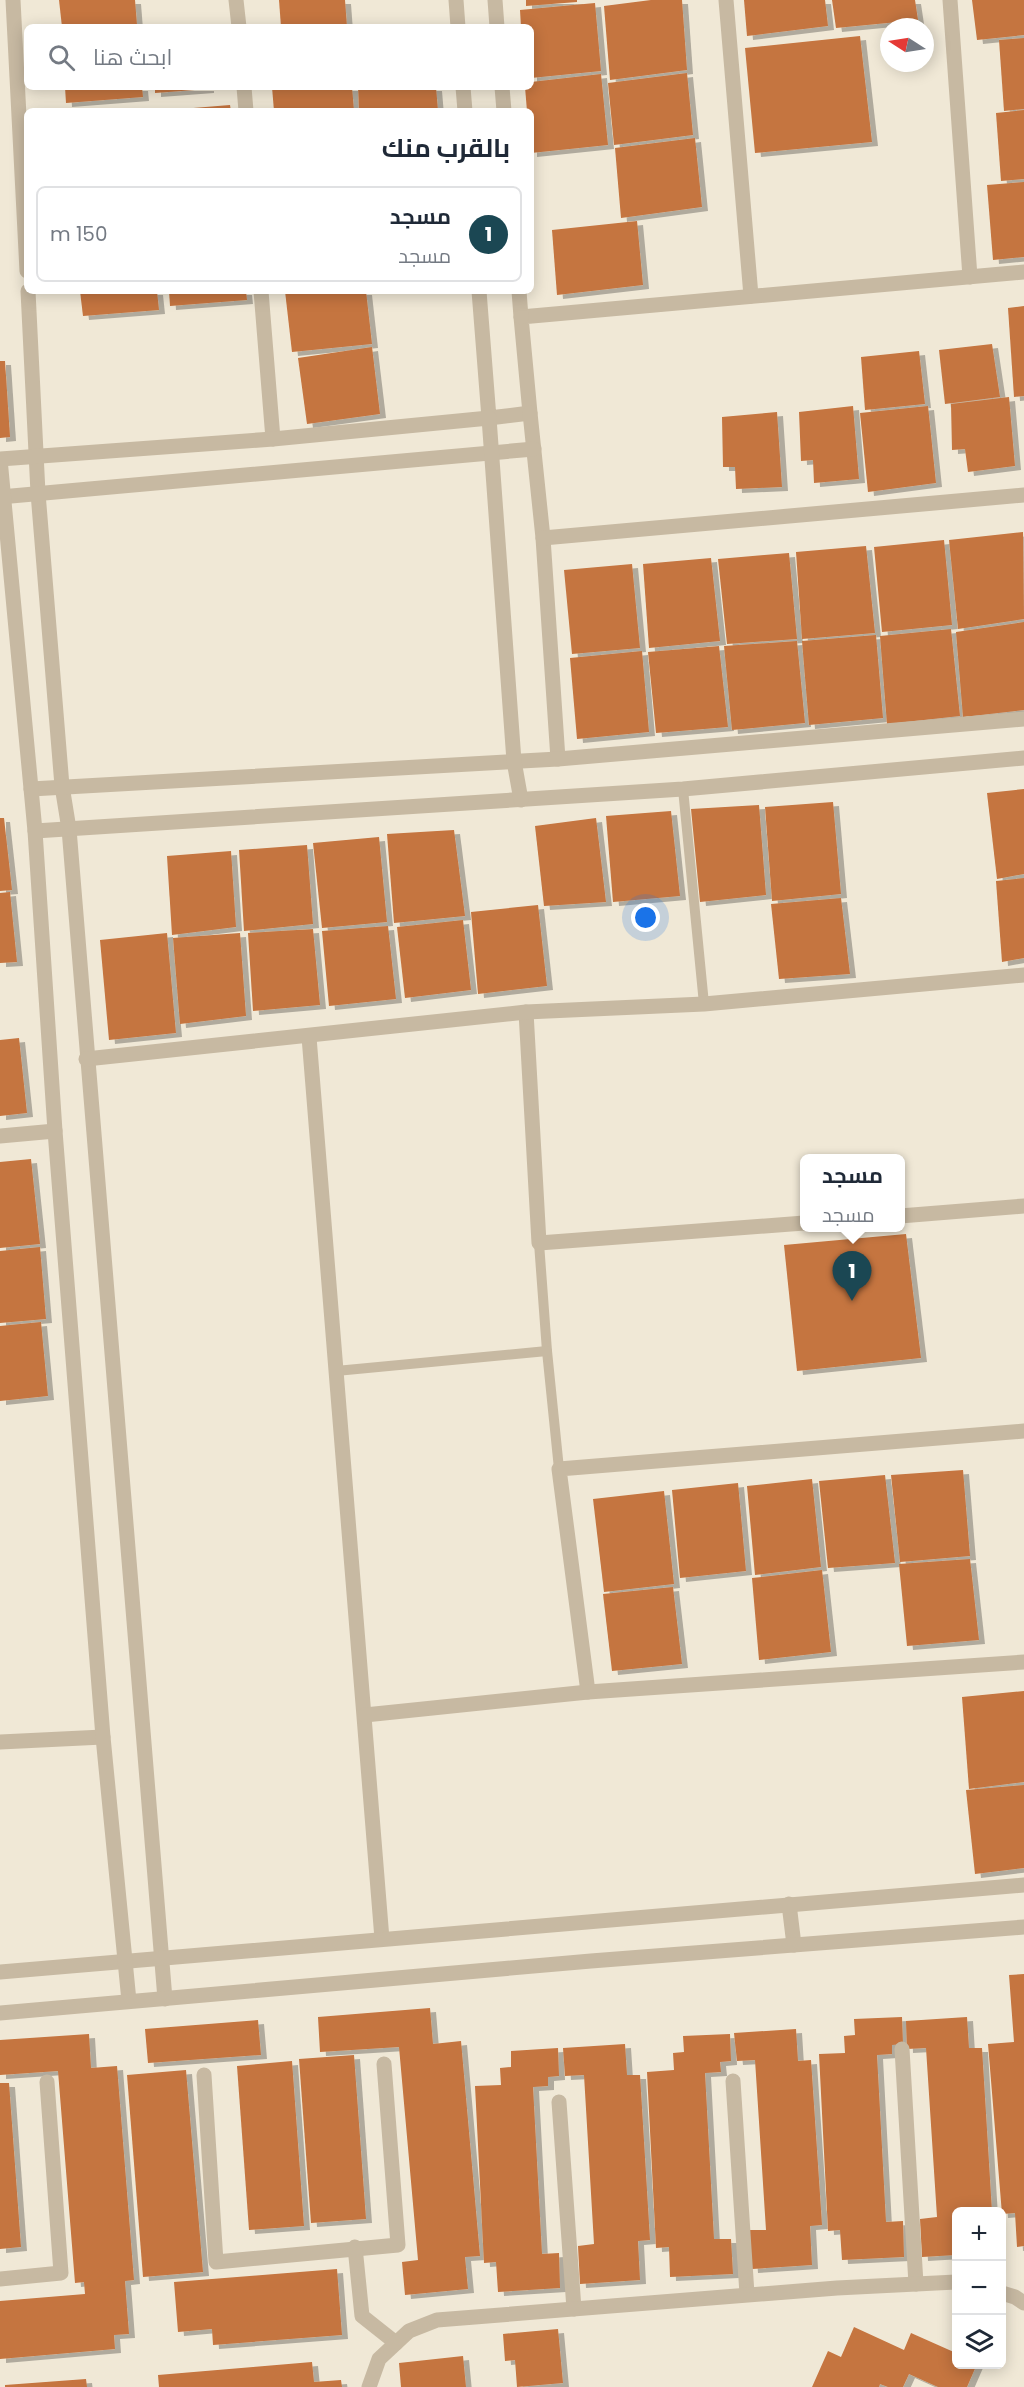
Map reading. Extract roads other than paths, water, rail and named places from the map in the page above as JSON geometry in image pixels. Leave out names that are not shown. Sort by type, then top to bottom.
[{"type":"street","points":[[236,0],[239,24]]},
{"type":"street","points":[[456,0],[458,24]]},
{"type":"street","points":[[495,0],[497,24]]},
{"type":"street","points":[[726,0],[751,296]]},
{"type":"street","points":[[950,0],[970,277]]},
{"type":"street","points":[[9,5],[24,227]]},
{"type":"street","points":[[244,90],[246,108]]},
{"type":"street","points":[[463,90],[465,108]]},
{"type":"street","points":[[502,90],[504,108]]},
{"type":"street","points":[[521,316],[1024,272]]},
{"type":"street","points":[[28,294],[38,493],[62,786],[69,829],[86,1059],[165,1999]]},
{"type":"street","points":[[261,294],[273,439]]},
{"type":"street","points":[[479,294],[514,760],[520,800]]},
{"type":"street","points":[[519,294],[543,537],[558,759]]},
{"type":"street","points":[[129,2001],[103,1737],[55,1131],[35,831],[1,497],[0,459],[273,439],[530,413]]},
{"type":"street","points":[[1,497],[534,449]]},
{"type":"street","points":[[543,537],[1024,495]]},
{"type":"street","points":[[31,789],[558,759],[1024,719]]},
{"type":"street","points":[[35,831],[683,789],[1024,758]]},
{"type":"street","points":[[86,1059],[526,1012],[704,1004],[1024,975]]},
{"type":"street","points":[[526,1012],[540,1243],[800,1223]]},
{"type":"street","points":[[309,1036],[382,1939]]},
{"type":"street","points":[[0,1136],[55,1131]]},
{"type":"street","points":[[905,1216],[1024,1206]]},
{"type":"street","points":[[588,1692],[559,1469],[1024,1431]]},
{"type":"street","points":[[365,1716],[588,1692],[1024,1662]]},
{"type":"street","points":[[0,1742],[103,1737]]},
{"type":"street","points":[[0,1972],[1024,1885]]},
{"type":"street","points":[[789,1904],[794,1945]]},
{"type":"street","points":[[0,2013],[1024,1927]]},
{"type":"street","points":[[902,2049],[916,2284]]},
{"type":"street","points":[[204,2075],[216,2262],[356,2247],[399,2245],[384,2064]]},
{"type":"street","points":[[733,2081],[747,2295]]},
{"type":"street","points":[[0,2278],[61,2274],[47,2082]]},
{"type":"street","points":[[559,2102],[574,2309]]},
{"type":"street","points":[[356,2247],[362,2316],[396,2343]]},
{"type":"street","points":[[369,2387],[379,2359],[409,2331],[437,2320],[747,2295],[952,2282]]},
{"type":"street","points":[[1006,2294],[1024,2303]]},
{"type":"lane","points":[[683,789],[704,1004]]},
{"type":"lane","points":[[540,1243],[547,1351],[559,1469]]},
{"type":"lane","points":[[336,1371],[547,1351]]},
{"type":"place","name":"مسجد","points":[[852,1301]]}]
